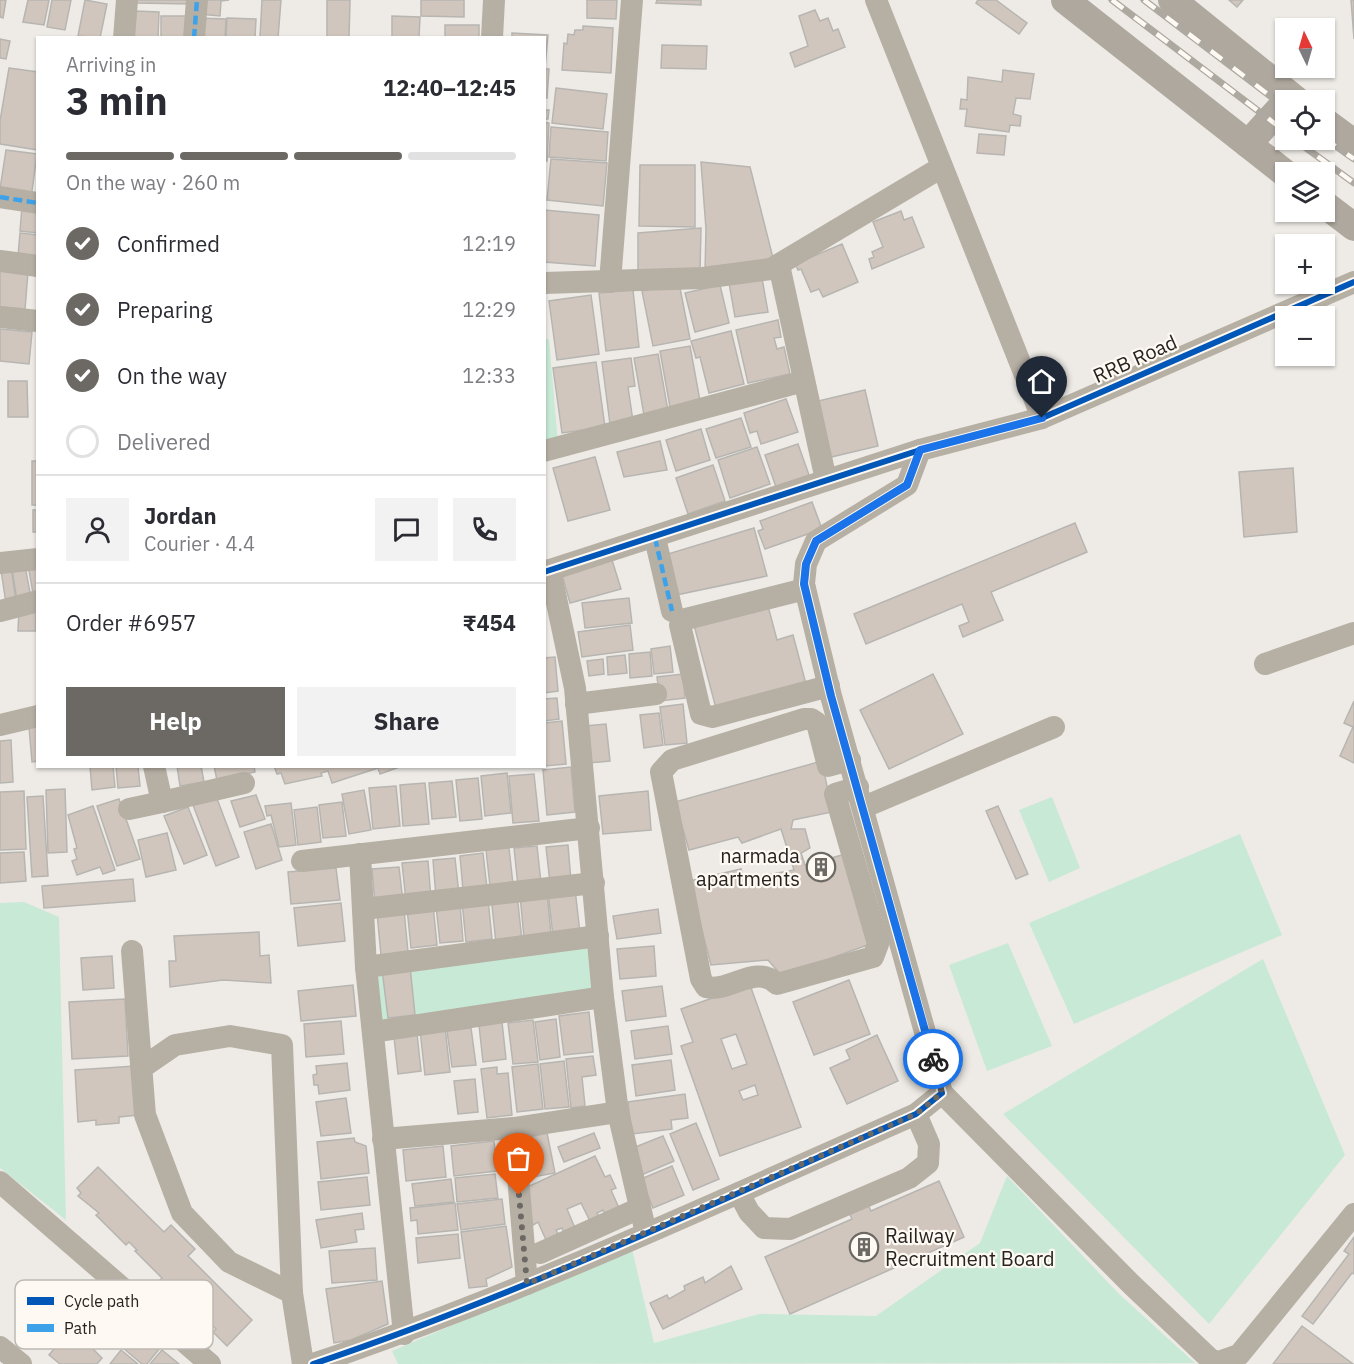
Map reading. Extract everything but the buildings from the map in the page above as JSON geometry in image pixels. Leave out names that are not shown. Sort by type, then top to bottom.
[{"type":"main road","points":[[1065,0],[1275,165]]},
{"type":"main road","points":[[1172,0],[1277,90]]},
{"type":"main road","points":[[1248,144],[1275,115]]},
{"type":"main road","points":[[1335,129],[1354,143]]},
{"type":"main road","points":[[1335,212],[1354,227]]},
{"type":"street","points":[[124,36],[127,0]]},
{"type":"street","points":[[195,36],[197,0]]},
{"type":"street","points":[[492,36],[494,0]]},
{"type":"street","points":[[610,282],[632,0]]},
{"type":"street","points":[[876,0],[1042,418]]},
{"type":"street","points":[[546,283],[703,278],[771,269],[942,168]]},
{"type":"street","points":[[0,197],[36,203]]},
{"type":"street","points":[[0,261],[36,266]]},
{"type":"street","points":[[778,265],[826,480]]},
{"type":"street","name":"RRB Road","points":[[547,571],[655,538],[920,450],[1042,418],[1354,282]]},
{"type":"street","points":[[0,317],[36,321]]},
{"type":"street","points":[[546,450],[804,381]]},
{"type":"street","points":[[920,450],[907,485],[816,541],[806,564],[805,589],[829,686],[942,1093],[1131,1284],[1211,1360],[1227,1362],[1239,1355],[1354,1214]]},
{"type":"street","points":[[655,538],[672,611]]},
{"type":"street","points":[[0,563],[36,559]]},
{"type":"street","points":[[547,571],[576,704],[603,997],[618,1112],[636,1210]]},
{"type":"street","points":[[805,589],[682,620],[680,625],[701,714],[712,717],[829,686]]},
{"type":"street","points":[[0,611],[36,602]]},
{"type":"street","points":[[1265,664],[1354,633]]},
{"type":"street","points":[[576,704],[656,694]]},
{"type":"street","points":[[0,725],[36,716]]},
{"type":"street","points":[[804,719],[811,719],[817,723],[834,794],[878,944],[873,957],[777,984],[765,976],[743,978],[713,989],[706,987],[701,979],[661,772],[672,760],[804,719]]},
{"type":"street","points":[[834,794],[861,797],[1054,727]]},
{"type":"street","points":[[828,766],[850,760]]},
{"type":"street","points":[[154,768],[162,801]]},
{"type":"street","points":[[129,809],[244,783]]},
{"type":"street","points":[[302,861],[589,828]]},
{"type":"street","points":[[360,854],[366,967],[404,1334]]},
{"type":"street","points":[[363,909],[594,883]]},
{"type":"street","points":[[366,967],[598,936]]},
{"type":"street","points":[[132,951],[145,1115],[182,1213],[229,1262],[292,1293]]},
{"type":"street","points":[[373,1032],[603,997]]},
{"type":"street","points":[[143,1067],[175,1045],[230,1036],[282,1046],[292,1293],[303,1364]]},
{"type":"street","points":[[313,1364],[404,1334],[739,1193],[916,1114],[942,1093]]},
{"type":"street","points":[[383,1139],[514,1128],[618,1112]]},
{"type":"street","points":[[739,1193],[750,1212],[764,1228],[790,1229],[909,1178],[928,1163],[929,1143],[916,1114]]},
{"type":"street","points":[[514,1128],[527,1284]]},
{"type":"street","points":[[613,1144],[646,1233]]},
{"type":"street","points":[[0,1182],[113,1280]]},
{"type":"street","points":[[540,1253],[636,1210]]},
{"type":"street","points":[[0,1347],[21,1364]]},
{"type":"street","points":[[193,1349],[210,1364]]},
{"type":"green space","points":[[546,339],[549,339],[558,443],[546,447]]},
{"type":"green space","points":[[1052,797],[1080,868],[1049,882],[1019,810]]},
{"type":"green space","points":[[1240,834],[1282,935],[1074,1024],[1029,923]]},
{"type":"green space","points":[[24,902],[59,917],[66,1220],[0,1168],[0,903]]},
{"type":"green space","points":[[598,936],[603,997],[373,1032],[366,967]]},
{"type":"green space","points":[[1008,943],[1052,1046],[987,1071],[949,965]]},
{"type":"green space","points":[[1263,959],[1345,1155],[1209,1324],[1003,1114]]},
{"type":"green space","points":[[1007,1176],[1118,1293],[1195,1363],[398,1364],[392,1351],[632,1249],[654,1343],[759,1314],[876,1316],[980,1243]]},
{"type":"railway","points":[[1112,0],[1275,124]]},
{"type":"railway","points":[[1144,0],[1275,100]]},
{"type":"railway","points":[[1335,146],[1354,159]]},
{"type":"railway","points":[[1309,150],[1354,183]]},
{"type":"marked path","points":[[194,36],[197,0]]},
{"type":"marked path","points":[[0,197],[36,203]]},
{"type":"marked path","points":[[655,538],[672,611]]},
{"type":"cycle path","points":[[546,571],[920,450],[1042,418],[1354,282]]},
{"type":"cycle path","points":[[313,1364],[542,1278],[692,1214],[916,1114],[942,1093],[831,696],[804,584],[806,564],[816,541],[907,485],[920,450]]},
{"type":"way so far","points":[[519,1195],[527,1284],[916,1114],[942,1093],[933,1059]]},
{"type":"place","name":"narmada apartments","points":[[821,867]]},
{"type":"place","name":"Railway Recruitment Board","points":[[864,1247]]},
{"type":"route","points":[[933,1059],[831,696],[804,584],[806,564],[816,541],[907,485],[920,450],[1042,418]]}]
